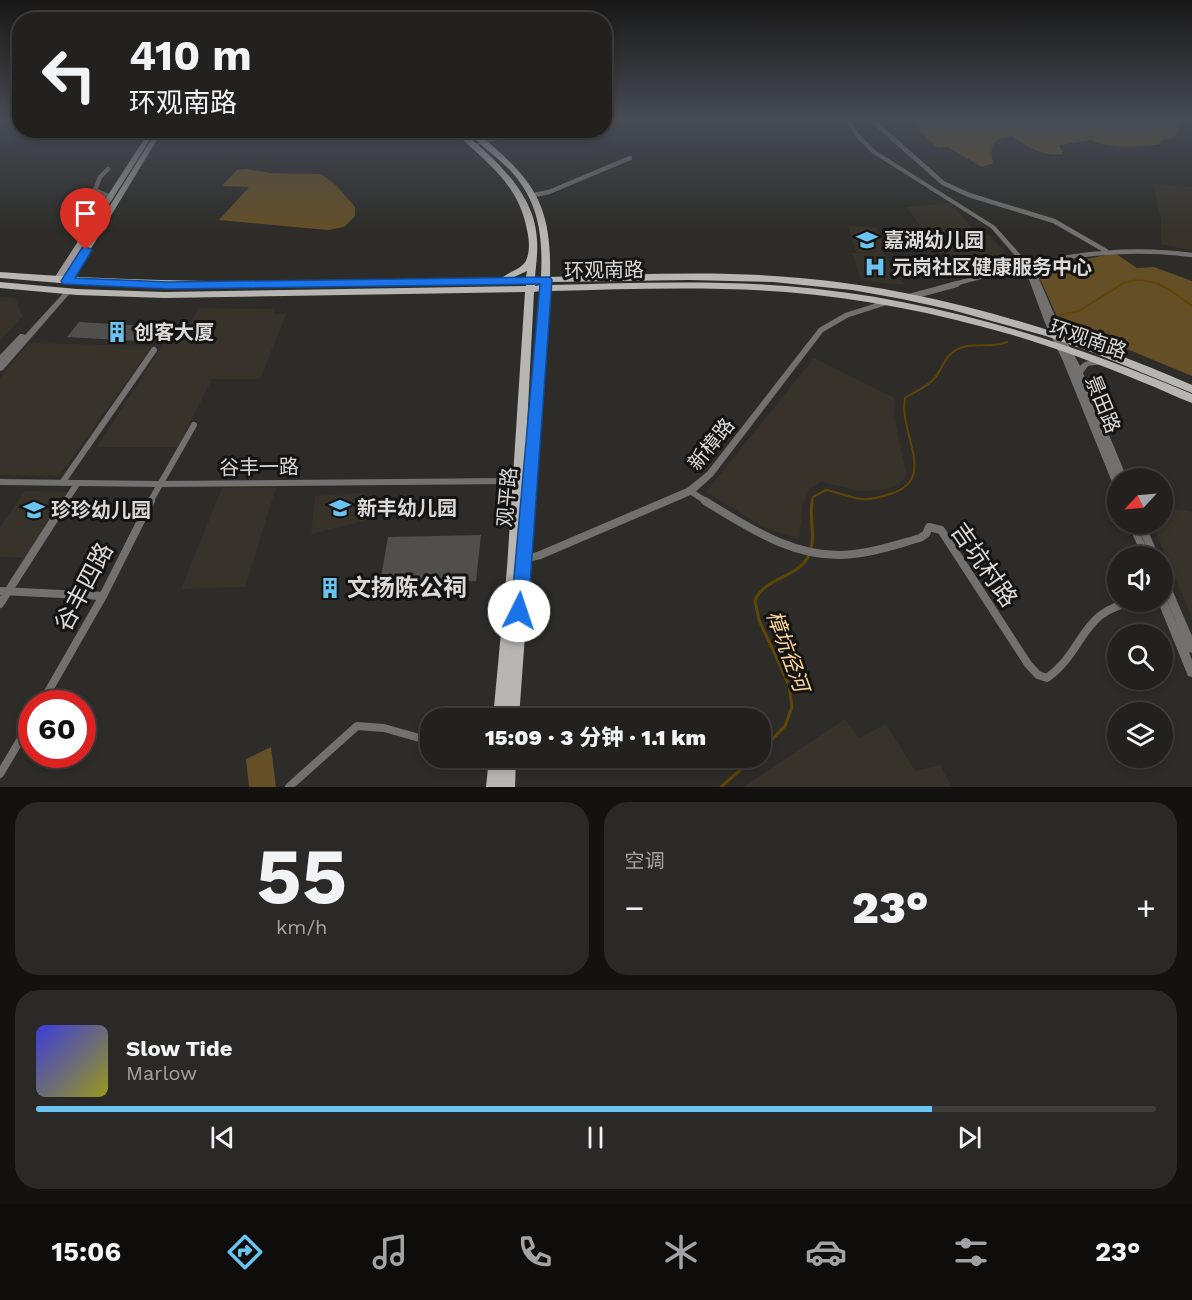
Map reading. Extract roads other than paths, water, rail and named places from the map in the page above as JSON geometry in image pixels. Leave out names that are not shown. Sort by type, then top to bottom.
[{"type":"main road","points":[[64,286],[110,197],[136,157]]},
{"type":"main road","points":[[64,286],[144,157]]},
{"type":"main road","name":"观平路","points":[[485,157],[508,178],[524,201],[532,228],[533,257],[519,481],[501,708]]},
{"type":"main road","name":"观平路","points":[[500,157],[518,173],[534,195],[543,218],[546,260],[513,708]]},
{"type":"main road","points":[[496,285],[529,265],[533,257]]},
{"type":"main road","points":[[546,260],[555,271],[570,279]]},
{"type":"main road","name":"环观南路","points":[[0,275],[64,286]]},
{"type":"main road","name":"环观南路","points":[[545,284],[570,279],[779,279],[909,297],[973,311],[1061,343],[1192,399]]},
{"type":"main road","name":"环观南路","points":[[0,285],[64,286],[164,295],[531,284],[581,288],[751,287],[827,293],[888,303],[1061,343],[1089,347],[1192,389]]},
{"type":"main road","points":[[496,285],[519,297],[530,313]]},
{"type":"main road","points":[[544,305],[550,298],[581,288]]},
{"type":"main road","points":[[494,787],[495,768]]},
{"type":"main road","points":[[507,787],[508,768]]},
{"type":"street","points":[[881,157],[993,227],[1034,273],[1061,343]]},
{"type":"street","points":[[913,157],[943,183],[969,195],[1054,221],[1106,251]]},
{"type":"street","points":[[534,195],[549,192],[630,158]]},
{"type":"street","points":[[108,170],[100,177],[95,190],[110,197]]},
{"type":"street","points":[[909,297],[1027,267],[1106,251],[1156,249],[1192,255]]},
{"type":"street","points":[[1027,267],[1061,343]]},
{"type":"street","points":[[0,360],[64,286]]},
{"type":"street","points":[[0,368],[64,286]]},
{"type":"street","name":"新樟路","points":[[523,559],[538,556],[690,491],[710,474],[821,330],[847,315],[888,303]]},
{"type":"street","points":[[1053,320],[1066,332],[1089,347]]},
{"type":"street","name":"景田路","points":[[1061,343],[1079,373],[1119,468]]},
{"type":"street","name":"景田路","points":[[1061,343],[1110,468]]},
{"type":"street","points":[[62,483],[153,350]]},
{"type":"street","points":[[1079,373],[1086,364],[1103,362]]},
{"type":"street","name":"谷丰四路","points":[[49,690],[103,596],[159,484],[194,425]]},
{"type":"street","name":"谷丰一路","points":[[0,483],[519,481]]},
{"type":"street","points":[[0,604],[4,591],[77,484]]},
{"type":"street","name":"吉坑村路","points":[[690,491],[768,539],[822,553],[845,556],[920,538],[926,534],[929,527],[941,530],[1028,664],[1038,675],[1047,678],[1065,664],[1096,618],[1107,610]]},
{"type":"street","points":[[4,591],[103,596]]},
{"type":"street","points":[[1173,602],[1192,648]]},
{"type":"street","points":[[1167,612],[1192,672]]},
{"type":"street","points":[[292,786],[357,726],[384,728],[420,738]]},
{"type":"street","points":[[0,774],[18,744]]},
{"type":"waterway","name":"樟坑径河","points":[[1120,285],[1141,280],[1162,285]]},
{"type":"waterway","name":"樟坑径河","points":[[1060,315],[1079,311],[1122,284]]},
{"type":"waterway","name":"樟坑径河","points":[[1158,284],[1192,306]]},
{"type":"waterway","name":"樟坑径河","points":[[812,502],[813,497],[826,490],[873,499],[904,487],[912,478],[914,467],[904,412],[905,398],[933,380],[949,356],[956,350],[968,346],[1007,342]]},
{"type":"waterway","name":"樟坑径河","points":[[771,741],[785,726],[792,707],[789,685],[759,620],[755,601],[765,587],[796,570],[808,557],[812,543],[812,501]]},
{"type":"waterway","name":"樟坑径河","points":[[721,787],[743,768]]},
{"type":"place","name":"嘉湖幼儿园","points":[[867,240]]},
{"type":"place","name":"元岗社区健康服务中心","points":[[875,267]]},
{"type":"place","name":"创客大厦","points":[[117,332]]},
{"type":"place","name":"新丰幼儿园","points":[[340,508]]},
{"type":"place","name":"珍珍幼儿园","points":[[34,510]]},
{"type":"place","name":"文扬陈公祠","points":[[330,588]]}]
